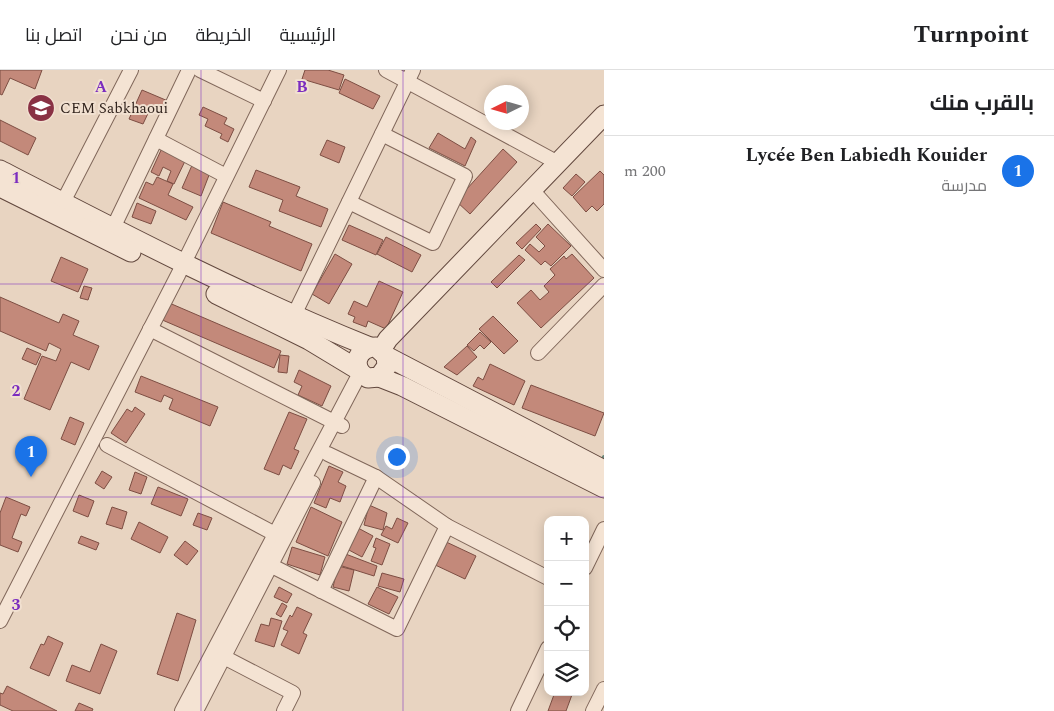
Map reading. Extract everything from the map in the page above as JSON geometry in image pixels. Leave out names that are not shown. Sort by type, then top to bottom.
[{"type":"main road","points":[[366,374],[356,363],[360,353],[379,351],[388,339],[604,115]]},
{"type":"main road","points":[[0,170],[113,228],[181,270],[309,340],[366,374],[402,386],[604,488]]},
{"type":"main road","points":[[0,187],[181,270],[379,351],[604,470]]},
{"type":"main road","points":[[366,374],[386,370],[379,351]]},
{"type":"street","points":[[63,202],[131,70]]},
{"type":"street","points":[[113,228],[189,70]]},
{"type":"street","points":[[200,70],[264,101]]},
{"type":"street","points":[[0,622],[181,270],[280,70]]},
{"type":"street","points":[[386,70],[410,76],[558,163]]},
{"type":"street","points":[[294,317],[410,76]]},
{"type":"street","points":[[349,202],[432,243],[466,176],[382,134]]},
{"type":"street","points":[[156,139],[226,176]]},
{"type":"street","points":[[532,190],[604,270]]},
{"type":"street","points":[[538,353],[604,285]]},
{"type":"street","points":[[150,329],[339,425]]},
{"type":"street","points":[[266,563],[276,534],[366,374]]},
{"type":"street","points":[[196,711],[219,654],[266,563],[328,454],[339,425]]},
{"type":"street","points":[[107,445],[276,534]]},
{"type":"street","points":[[328,454],[376,477],[447,526],[544,576]]},
{"type":"street","points":[[321,591],[376,477]]},
{"type":"street","points":[[266,563],[397,629],[447,526]]},
{"type":"street","points":[[588,561],[604,529]]},
{"type":"street","points":[[518,711],[547,651]]},
{"type":"street","points":[[182,711],[219,654]]},
{"type":"street","points":[[219,654],[293,694],[284,711]]},
{"type":"street","points":[[594,711],[604,688]]},
{"type":"building","points":[[0,70],[42,70],[35,89],[10,78],[2,95],[0,94]]},
{"type":"building","points":[[305,70],[328,70],[344,75],[339,90],[302,79]]},
{"type":"building","points":[[345,79],[380,96],[373,109],[339,93]]},
{"type":"building","points":[[142,90],[168,101],[163,112],[151,107],[143,124],[129,119]]},
{"type":"building","points":[[203,107],[227,118],[224,124],[234,129],[228,142],[220,138],[222,134],[205,126],[208,119],[199,115]]},
{"type":"building","points":[[0,120],[36,138],[28,155],[0,141]]},
{"type":"building","points":[[438,133],[465,149],[471,137],[476,141],[465,166],[429,148]]},
{"type":"building","points":[[327,140],[345,147],[339,163],[320,155]]},
{"type":"building","points":[[162,148],[186,159],[174,184],[167,181],[171,171],[163,167],[159,176],[151,172]]},
{"type":"building","points":[[503,149],[517,162],[470,214],[456,201]]},
{"type":"building","points":[[193,163],[211,170],[201,196],[182,188]]},
{"type":"building","points":[[256,170],[300,187],[296,196],[328,209],[321,227],[279,211],[283,200],[249,187]]},
{"type":"building","points":[[600,171],[604,175],[604,204],[597,211],[592,206],[586,212],[573,197]]},
{"type":"building","points":[[576,174],[585,182],[572,196],[563,188]]},
{"type":"building","points":[[157,177],[173,184],[168,195],[193,207],[186,220],[139,198],[146,182],[153,185]]},
{"type":"building","points":[[223,202],[271,222],[269,226],[312,244],[301,271],[211,233]]},
{"type":"building","points":[[137,203],[156,211],[151,224],[132,217]]},
{"type":"building","points":[[536,224],[541,229],[522,249],[516,243]]},
{"type":"building","points":[[548,224],[571,246],[551,266],[545,261],[541,265],[525,250],[530,244],[539,252],[545,246],[536,237]]},
{"type":"building","points":[[349,225],[383,240],[376,255],[342,240]]},
{"type":"building","points":[[386,237],[421,255],[412,272],[377,254]]},
{"type":"building","points":[[335,254],[352,264],[329,304],[312,294]]},
{"type":"building","points":[[572,254],[594,278],[541,328],[517,303],[531,290],[540,300],[549,292],[544,286],[555,275],[550,269],[564,256],[566,259]]},
{"type":"building","points":[[519,255],[525,260],[497,288],[491,282]]},
{"type":"building","points":[[61,257],[88,269],[78,292],[51,281]]},
{"type":"building","points":[[379,281],[403,292],[386,329],[368,321],[366,327],[353,322],[355,317],[348,314],[354,301],[367,307]]},
{"type":"building","points":[[84,286],[92,288],[88,300],[80,298]]},
{"type":"building","points":[[0,297],[59,323],[63,314],[79,321],[73,335],[99,346],[89,370],[71,362],[50,410],[24,399],[42,356],[56,361],[61,349],[49,343],[46,351],[0,331]]},
{"type":"building","points":[[167,302],[281,351],[274,368],[160,319]]},
{"type":"building","points":[[493,316],[518,341],[504,354],[479,329]]},
{"type":"building","points":[[480,332],[491,342],[484,349],[480,345],[474,351],[467,345]]},
{"type":"building","points":[[467,346],[477,357],[457,375],[444,367]]},
{"type":"building","points":[[27,348],[41,354],[36,365],[22,359]]},
{"type":"building","points":[[280,355],[289,356],[287,373],[278,372]]},
{"type":"building","points":[[490,364],[525,381],[514,405],[473,386],[478,377],[483,380]]},
{"type":"building","points":[[299,370],[331,386],[322,406],[298,395],[302,386],[294,382]]},
{"type":"building","points":[[141,376],[218,407],[210,426],[169,409],[173,399],[164,395],[161,402],[135,392]]},
{"type":"building","points":[[531,385],[604,413],[595,436],[522,408]]},
{"type":"building","points":[[135,407],[145,414],[126,443],[111,433],[127,409],[132,412]]},
{"type":"building","points":[[289,412],[307,419],[294,449],[299,451],[291,469],[283,465],[279,475],[264,469]]},
{"type":"building","points":[[70,417],[84,423],[75,445],[61,439]]},
{"type":"building","points":[[329,466],[343,472],[338,482],[346,486],[340,502],[330,498],[326,508],[314,503]]},
{"type":"building","points":[[102,471],[112,477],[104,489],[95,483]]},
{"type":"building","points":[[135,472],[147,477],[141,494],[129,490]]},
{"type":"building","points":[[158,487],[188,499],[181,516],[151,504]]},
{"type":"building","points":[[79,495],[94,501],[88,517],[73,511]]},
{"type":"building","points":[[6,497],[30,507],[26,516],[21,514],[12,538],[22,542],[18,552],[0,545],[0,513]]},
{"type":"building","points":[[369,505],[387,513],[383,530],[364,525]]},
{"type":"building","points":[[112,507],[127,512],[122,529],[106,524]]},
{"type":"building","points":[[311,507],[342,522],[328,556],[296,542]]},
{"type":"building","points":[[198,513],[212,518],[207,530],[193,525]]},
{"type":"building","points":[[397,518],[408,523],[398,543],[381,535],[386,526],[392,529]]},
{"type":"building","points":[[139,522],[168,537],[160,553],[131,539]]},
{"type":"building","points":[[358,528],[373,536],[362,557],[347,549]]},
{"type":"building","points":[[81,536],[99,543],[96,550],[78,543]]},
{"type":"building","points":[[376,538],[390,544],[382,565],[371,561],[376,548],[373,547]]},
{"type":"building","points":[[442,540],[476,556],[465,579],[431,563]]},
{"type":"building","points":[[185,541],[198,551],[187,565],[174,555]]},
{"type":"building","points":[[292,547],[325,557],[320,575],[287,564]]},
{"type":"building","points":[[343,553],[377,566],[374,576],[339,565]]},
{"type":"building","points":[[338,566],[354,570],[349,591],[333,587]]},
{"type":"building","points":[[382,573],[404,579],[400,592],[378,586]]},
{"type":"building","points":[[279,587],[292,594],[287,603],[274,597]]},
{"type":"building","points":[[377,587],[398,597],[389,614],[368,604]]},
{"type":"building","points":[[282,603],[287,606],[281,617],[276,614]]},
{"type":"building","points":[[297,607],[312,614],[303,633],[307,635],[299,654],[281,645],[288,631],[283,629],[290,615],[292,617]]},
{"type":"building","points":[[177,613],[196,620],[178,681],[157,674]]},
{"type":"building","points":[[271,618],[282,621],[274,647],[255,641],[261,624],[269,626]]},
{"type":"building","points":[[48,636],[63,643],[49,676],[30,668],[41,644],[44,645]]},
{"type":"building","points":[[101,644],[117,651],[100,694],[66,681],[72,665],[90,672]]},
{"type":"building","points":[[7,686],[57,711],[13,711],[0,705],[0,693],[3,694]]},
{"type":"building","points":[[554,696],[572,696],[566,711],[548,711]]},
{"type":"building","points":[[79,703],[93,709],[92,711],[75,711]]},
{"type":"place","name":"CEM Sabkhaoui","points":[[41,108]]},
{"type":"place","name":"Lycée Ben Labiedh Kouider","points":[[31,477]]}]
